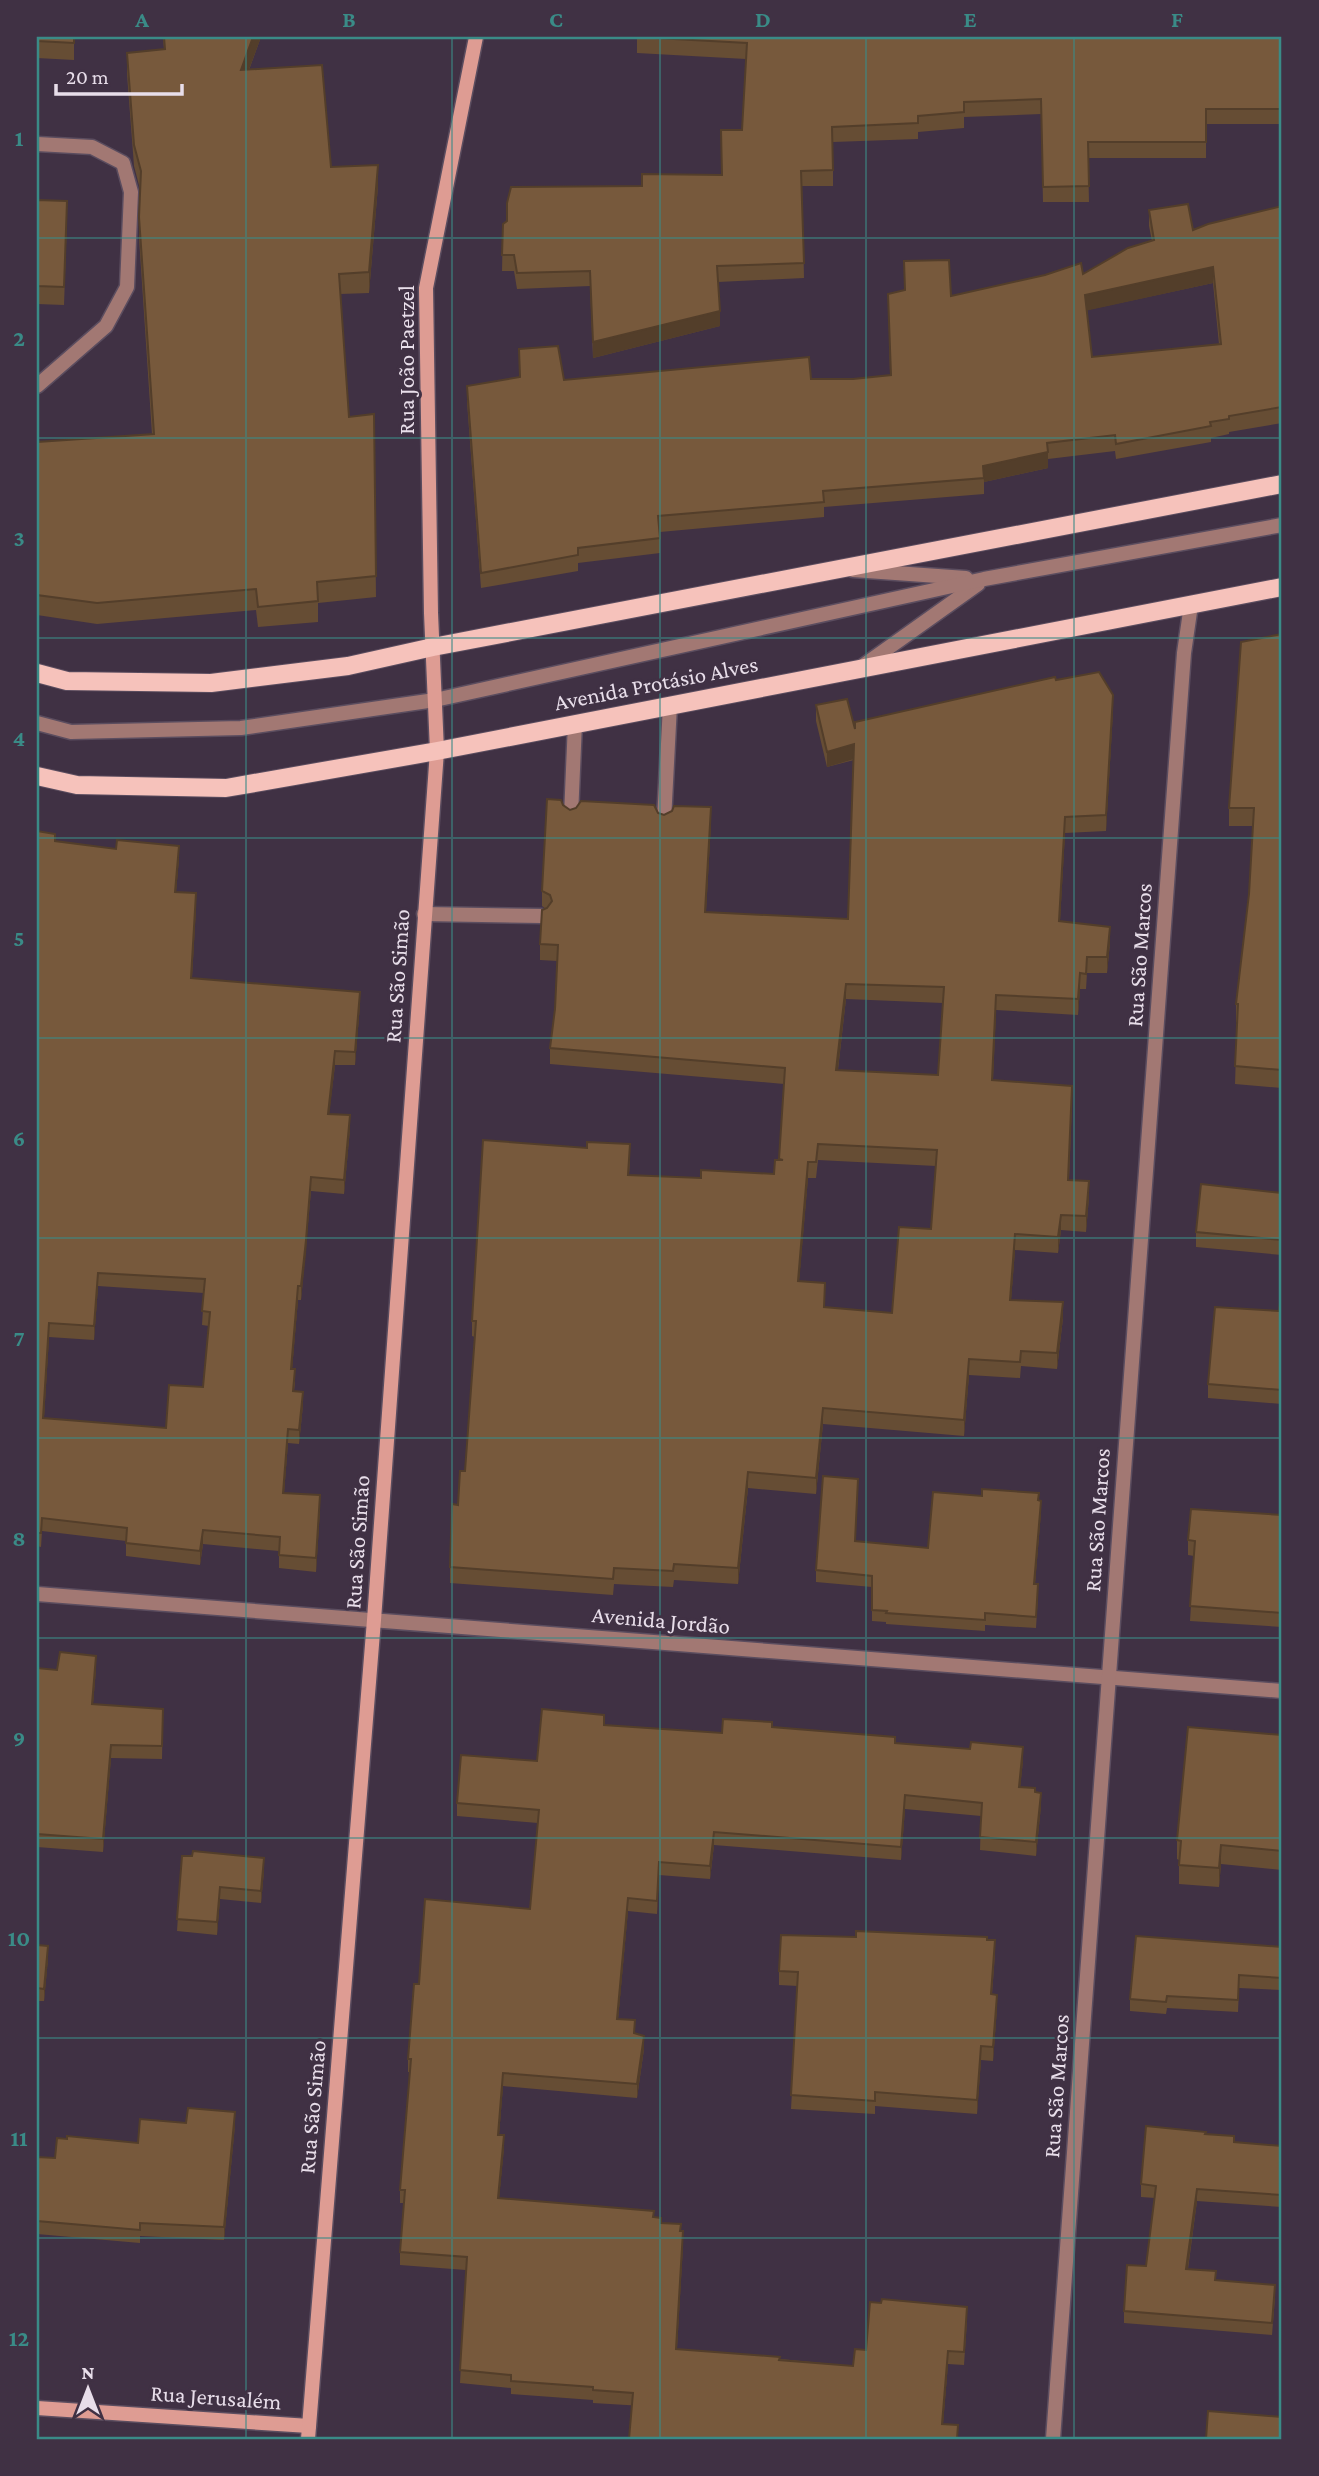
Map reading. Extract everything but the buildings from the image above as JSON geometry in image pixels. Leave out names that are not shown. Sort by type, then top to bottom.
[{"type":"main road","points":[[37,673],[68,681],[211,683],[348,666],[433,647],[1282,484]]},
{"type":"main road","name":"Avenida Protásio Alves","points":[[37,776],[77,785],[226,788],[436,751],[1282,587]]},
{"type":"street","name":"Rua João Paetzel","points":[[433,647],[426,288],[476,37]]},
{"type":"street","points":[[37,144],[92,147],[123,163],[131,192],[127,287],[106,326],[37,386]]},
{"type":"street","points":[[37,723],[71,732],[241,728],[435,700],[984,579],[1282,526]]},
{"type":"street","points":[[841,569],[984,579]]},
{"type":"street","points":[[859,669],[984,579]]},
{"type":"street","name":"Rua São Marcos","points":[[1053,2439],[1184,653],[1191,605]]},
{"type":"street","name":"Rua São Simão","points":[[309,2433],[374,1620],[436,751],[433,647]]},
{"type":"street","points":[[664,821],[670,705]]},
{"type":"street","points":[[571,816],[575,723]]},
{"type":"street","points":[[424,914],[542,916]]},
{"type":"street","name":"Avenida Jordão","points":[[37,1594],[1282,1691]]},
{"type":"street","name":"Rua Jerusalém","points":[[37,2408],[309,2433]]}]
